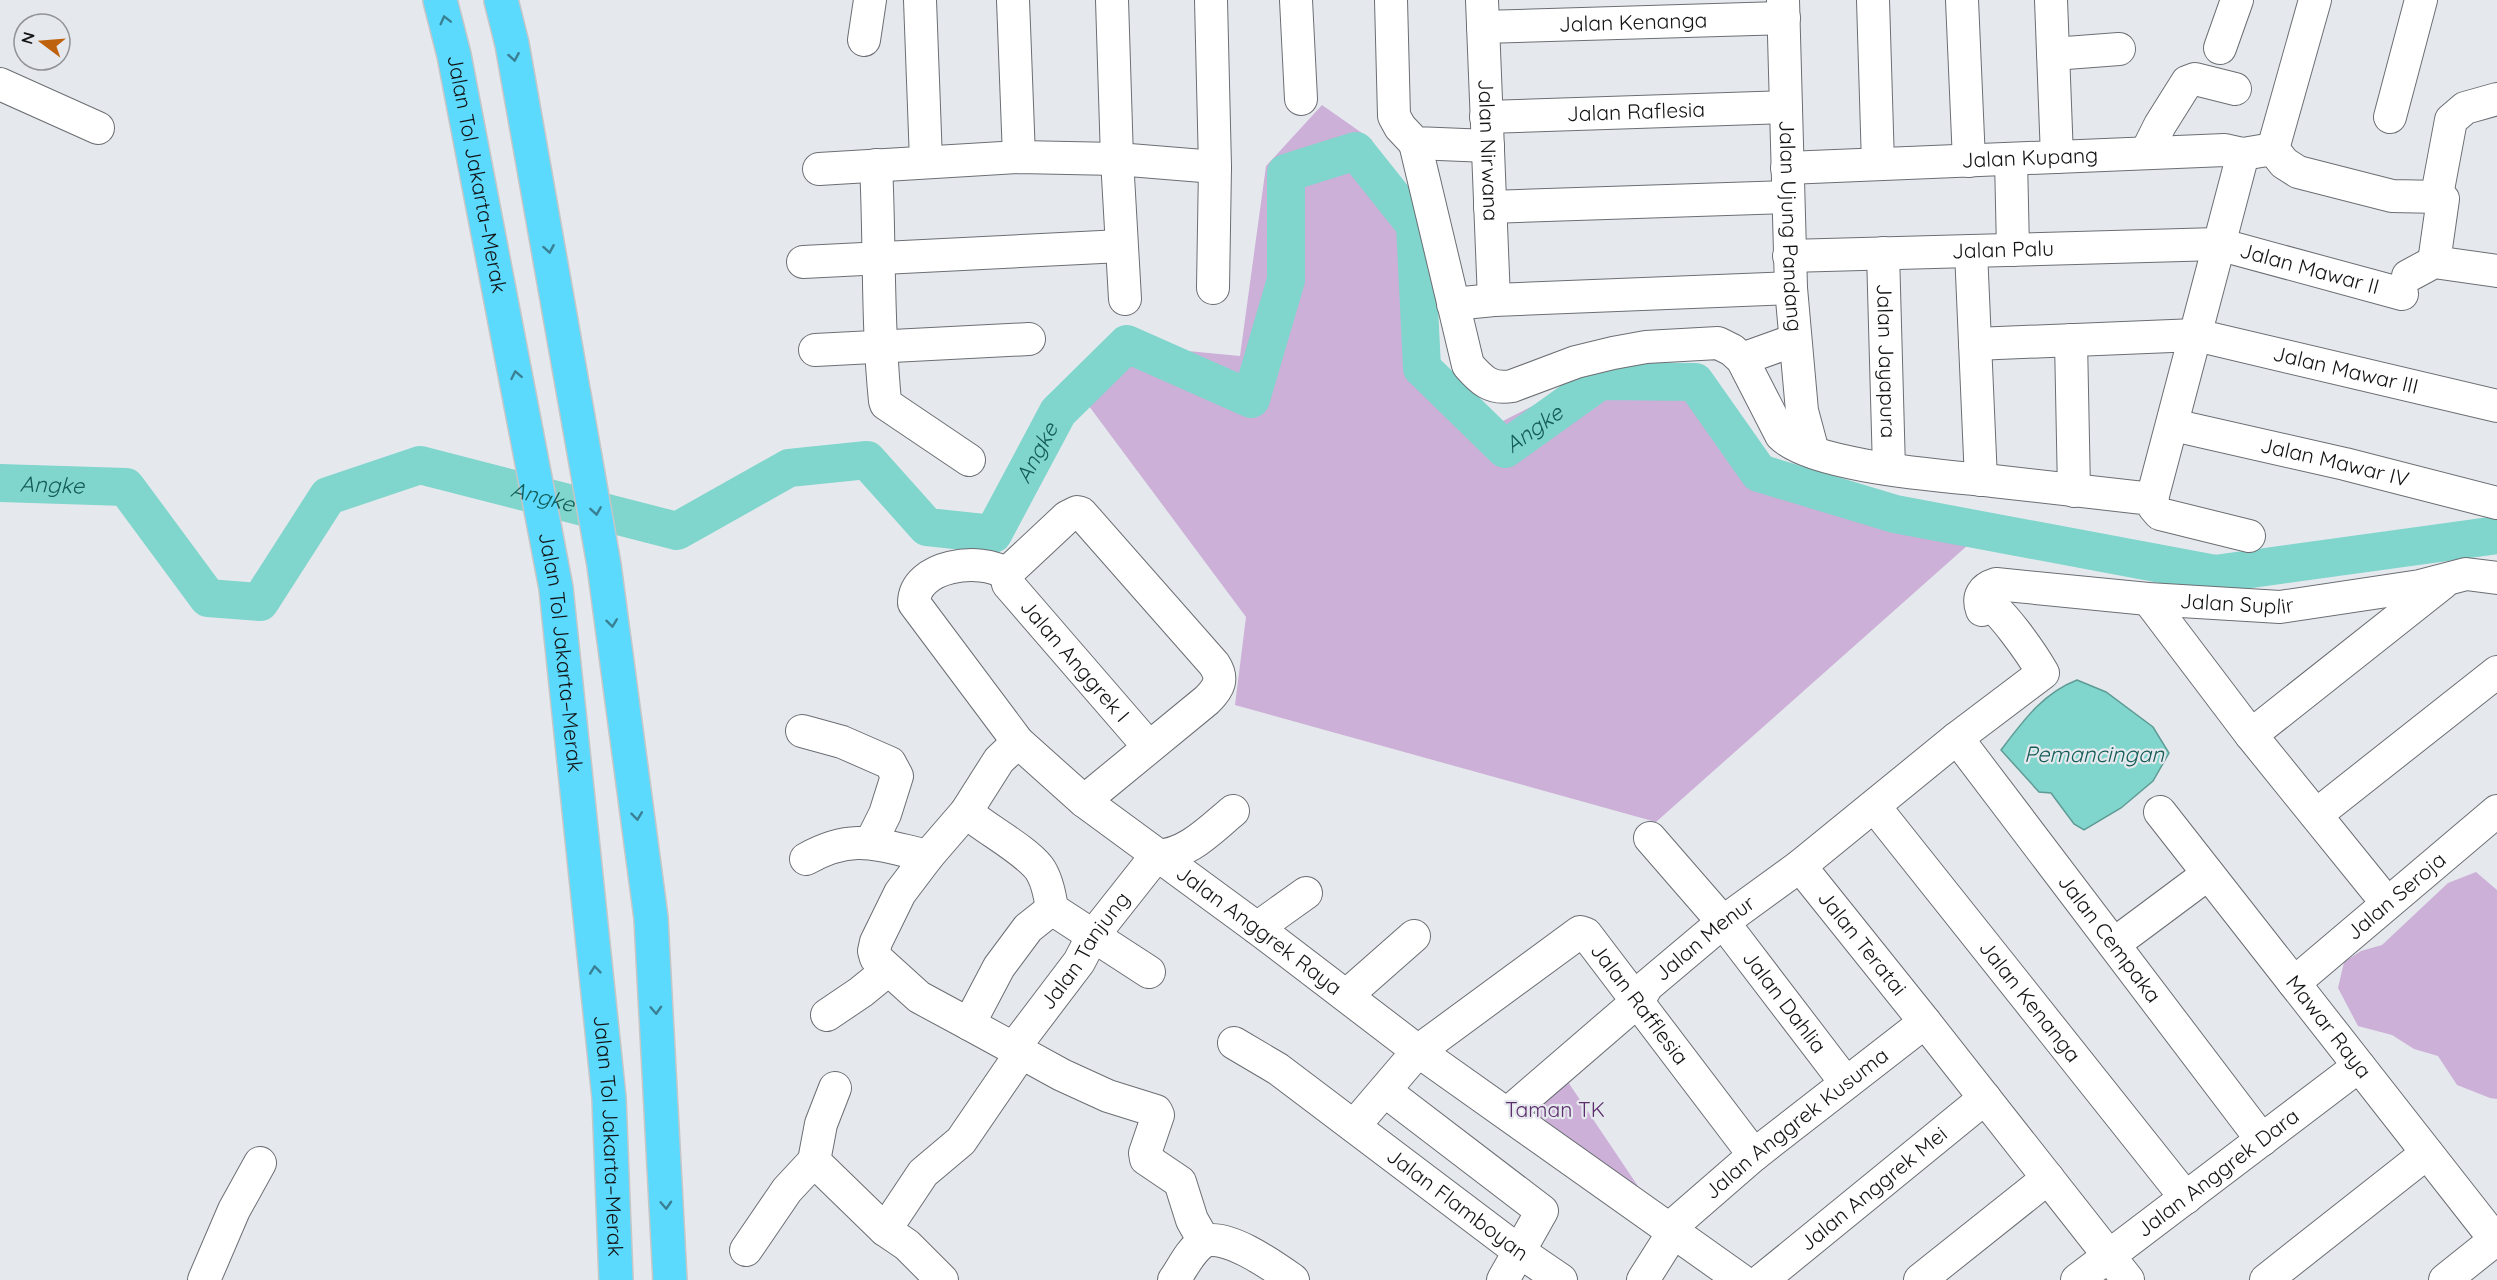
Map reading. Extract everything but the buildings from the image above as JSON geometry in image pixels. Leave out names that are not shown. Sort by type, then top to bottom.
[{"type":"highway","name":"Jalan Tol Jakarta–Merak","points":[[440,0],[454,55],[556,588],[609,1098],[616,1280]]},
{"type":"highway","points":[[501,0],[512,44],[587,458],[604,565],[651,918],[670,1280]]},
{"type":"street","points":[[864,40],[870,0]]},
{"type":"street","points":[[920,0],[926,161]]},
{"type":"street","points":[[1013,0],[1019,157]]},
{"type":"street","points":[[1112,0],[1117,159],[1125,299]]},
{"type":"street","points":[[1211,0],[1215,167],[1213,288]]},
{"type":"street","points":[[1296,0],[1300,99]]},
{"type":"street","points":[[1390,0],[1394,116],[1400,127],[1415,143],[1468,365],[1488,385],[1502,388],[1576,362],[1646,347],[1718,343],[1743,359],[1781,435],[1786,440],[1813,452],[1888,469],[2152,499]]},
{"type":"street","points":[[1873,0],[1878,165]]},
{"type":"street","points":[[1962,0],[1969,161]]},
{"type":"street","points":[[2051,0],[2057,157]]},
{"type":"street","points":[[2220,48],[2237,0]]},
{"type":"street","points":[[2250,536],[2160,514],[2154,507],[2152,499],[2218,244],[2258,151],[2315,0]]},
{"type":"street","points":[[2390,117],[2421,0]]},
{"type":"street","name":"Jalan Kenanga","points":[[1482,13],[1783,9]]},
{"type":"street","name":"Jalan Ujung Pandang","points":[[1783,9],[1791,288],[1802,411],[1813,452]]},
{"type":"street","name":"Jalan Nirwana","points":[[1482,13],[1494,300]]},
{"type":"street","points":[[2053,54],[2119,50]]},
{"type":"street","points":[[2146,153],[2160,125],[2187,82],[2195,79],[2235,89]]},
{"type":"street","points":[[2,90],[98,128]]},
{"type":"street","points":[[2438,195],[2451,120],[2465,108],[2497,99]]},
{"type":"street","name":"Jalan Raflesia","points":[[1415,143],[1487,131],[1786,107]]},
{"type":"street","name":"Jalan Kupang","points":[[1490,207],[1788,183],[1878,165],[2225,150],[2258,151]]},
{"type":"street","points":[[2258,151],[2298,172],[2392,196],[2405,198],[2438,195],[2443,199],[2415,277]]},
{"type":"street","points":[[819,169],[1019,157],[1117,159],[1215,167]]},
{"type":"street","points":[[2011,159],[2013,250]]},
{"type":"street","points":[[876,165],[880,257],[880,346],[886,405],[969,460]]},
{"type":"street","name":"Jalan Palu","points":[[1789,256],[2218,244]]},
{"type":"street","name":"Jalan Mawar II","points":[[2218,244],[2415,277],[2497,271]]},
{"type":"street","points":[[803,262],[1121,246]]},
{"type":"street","points":[[1971,251],[1981,480]]},
{"type":"street","name":"Jalan Jayapura","points":[[1883,253],[1888,469]]},
{"type":"street","points":[[1453,304],[1494,300],[1791,288]]},
{"type":"street","name":"Jalan Mawar III","points":[[1975,344],[2196,335],[2497,405]]},
{"type":"street","points":[[815,350],[1029,339]]},
{"type":"street","points":[[1743,359],[1795,340]]},
{"type":"street","points":[[2071,340],[2074,491]]},
{"type":"street","name":"Jalan Mawar IV","points":[[2173,425],[2345,464],[2497,503]]},
{"type":"street","points":[[1006,574],[1067,517],[1077,512],[1081,513],[1214,664],[1221,680],[1214,693],[1084,801]]},
{"type":"street","name":"Jalan Anggrek Raya","points":[[1006,574],[987,565],[947,567],[920,585],[914,597],[914,603],[1018,742],[1084,801],[1156,856],[1257,927],[1418,1051],[1741,1280]]},
{"type":"street","name":"Jalan Anggrek I","points":[[1006,574],[1008,584],[1149,747]]},
{"type":"street","name":"Jalan Suplir","points":[[1957,738],[2039,677],[1982,611],[1981,598],[1985,587],[1996,584],[2148,599],[2280,607],[2447,580],[2466,574],[2497,578]]},
{"type":"street","points":[[2251,735],[2447,580]]},
{"type":"street","points":[[2351,597],[2370,641]]},
{"type":"street","points":[[2148,599],[2251,735],[2387,903]]},
{"type":"street","points":[[2316,815],[2497,672]]},
{"type":"street","points":[[802,731],[852,746],[891,763],[897,776],[885,814],[871,842]]},
{"type":"street","points":[[1800,866],[1957,738]]},
{"type":"street","name":"Jalan Cempaka","points":[[1957,738],[2262,1140]]},
{"type":"street","points":[[1018,742],[999,760],[966,812],[900,893],[876,942],[874,951],[876,958],[919,997],[1108,1096],[1156,1111],[1158,1115],[1145,1153],[1146,1159],[1180,1182],[1192,1220],[1204,1241]]},
{"type":"street","name":"Jalan Kenanga","points":[[1874,806],[2186,1198]]},
{"type":"street","points":[[1156,856],[1179,852],[1205,835],[1233,811]]},
{"type":"street","name":"Jalan Seroja","points":[[2294,983],[2497,811]]},
{"type":"street","points":[[966,812],[1026,855],[1039,868],[1049,890],[1052,909],[1149,972]]},
{"type":"street","name":"Mawar Raya","points":[[2160,812],[2496,1241]]},
{"type":"street","name":"Jalan Dahlia","points":[[1650,838],[1723,922],[1846,1083]]},
{"type":"street","points":[[806,859],[828,847],[871,842],[928,856]]},
{"type":"street","name":"Jalan Tanjung","points":[[1013,1048],[1079,962],[1092,936],[1156,856]]},
{"type":"street","name":"Jalan Menur","points":[[1508,1113],[1639,1000],[1647,986],[1723,922],[1800,866]]},
{"type":"street","name":"Jalan Teratai","points":[[1800,866],[2128,1280]]},
{"type":"street","points":[[2114,944],[2208,874]]},
{"type":"street","points":[[1257,927],[1306,893]]},
{"type":"street","points":[[969,1024],[999,967],[1028,928],[1052,909]]},
{"type":"street","name":"Jalan Rafflesia","points":[[1418,1051],[1578,932],[1586,934],[1639,1000],[1754,1155]]},
{"type":"street","points":[[1347,995],[1414,936]]},
{"type":"street","points":[[826,1015],[861,992],[888,970]]},
{"type":"street","name":"Jalan Anggrek Kusuma","points":[[1643,1280],[1672,1229],[1754,1155],[1925,1022]]},
{"type":"street","name":"Jalan Flamboyan","points":[[1234,1042],[1278,1069],[1520,1252],[1561,1280]]},
{"type":"street","points":[[885,1230],[923,1173],[961,1141],[1016,1062],[1013,1048]]},
{"type":"street","points":[[1354,1126],[1418,1051]]},
{"type":"street","name":"Jalan Anggrek Dara","points":[[2077,1280],[2359,1066]]},
{"type":"street","points":[[746,1250],[787,1190],[814,1161],[823,1116],[836,1088]]},
{"type":"street","points":[[1385,1091],[1542,1211],[1503,1280]]},
{"type":"street","name":"Jalan Anggrek Mei","points":[[1762,1280],[1985,1098]]},
{"type":"street","points":[[2272,1278],[2427,1153]]},
{"type":"street","points":[[814,1161],[885,1230],[907,1245],[942,1280]]},
{"type":"street","points":[[204,1280],[234,1210],[260,1163]]},
{"type":"street","points":[[1920,1280],[2048,1178]]},
{"type":"street","points":[[1174,1280],[1204,1241]]},
{"type":"street","points":[[1204,1241],[1218,1241],[1244,1250],[1266,1260],[1293,1280]]},
{"type":"street","points":[[2445,1280],[2496,1241]]},
{"type":"green space","points":[[1322,105],[1372,140],[1410,272],[1425,376],[1489,428],[1626,359],[1692,393],[1744,478],[1986,529],[1656,822],[1235,705],[1246,617],[1077,390],[1115,344],[1240,356],[1266,166]]},
{"type":"green space","points":[[2476,872],[2497,890],[2497,1099],[2457,1085],[2438,1056],[2414,1049],[2392,1035],[2358,1026],[2338,988],[2344,962],[2361,951],[2382,945],[2448,883]]},
{"type":"green space","name":"Taman TK","points":[[1560,1070],[1662,1222],[1512,1111]]},
{"type":"water","name":"Pemancingan","points":[[2077,680],[2106,692],[2153,727],[2169,753],[2153,781],[2121,808],[2084,830],[2074,824],[2051,793],[2039,792],[2001,750],[2034,709],[2054,692]]},
{"type":"waterway","name":"Angke","points":[[0,483],[126,487],[208,598],[260,602],[328,496],[420,465],[677,531],[789,468],[867,460],[927,527],[993,534],[1058,412],[1127,344],[1251,399],[1286,280],[1286,173],[1356,151],[1415,225],[1422,368],[1505,449],[1600,381],[1695,382],[1759,473],[1895,514],[2215,574],[2497,535]]}]
